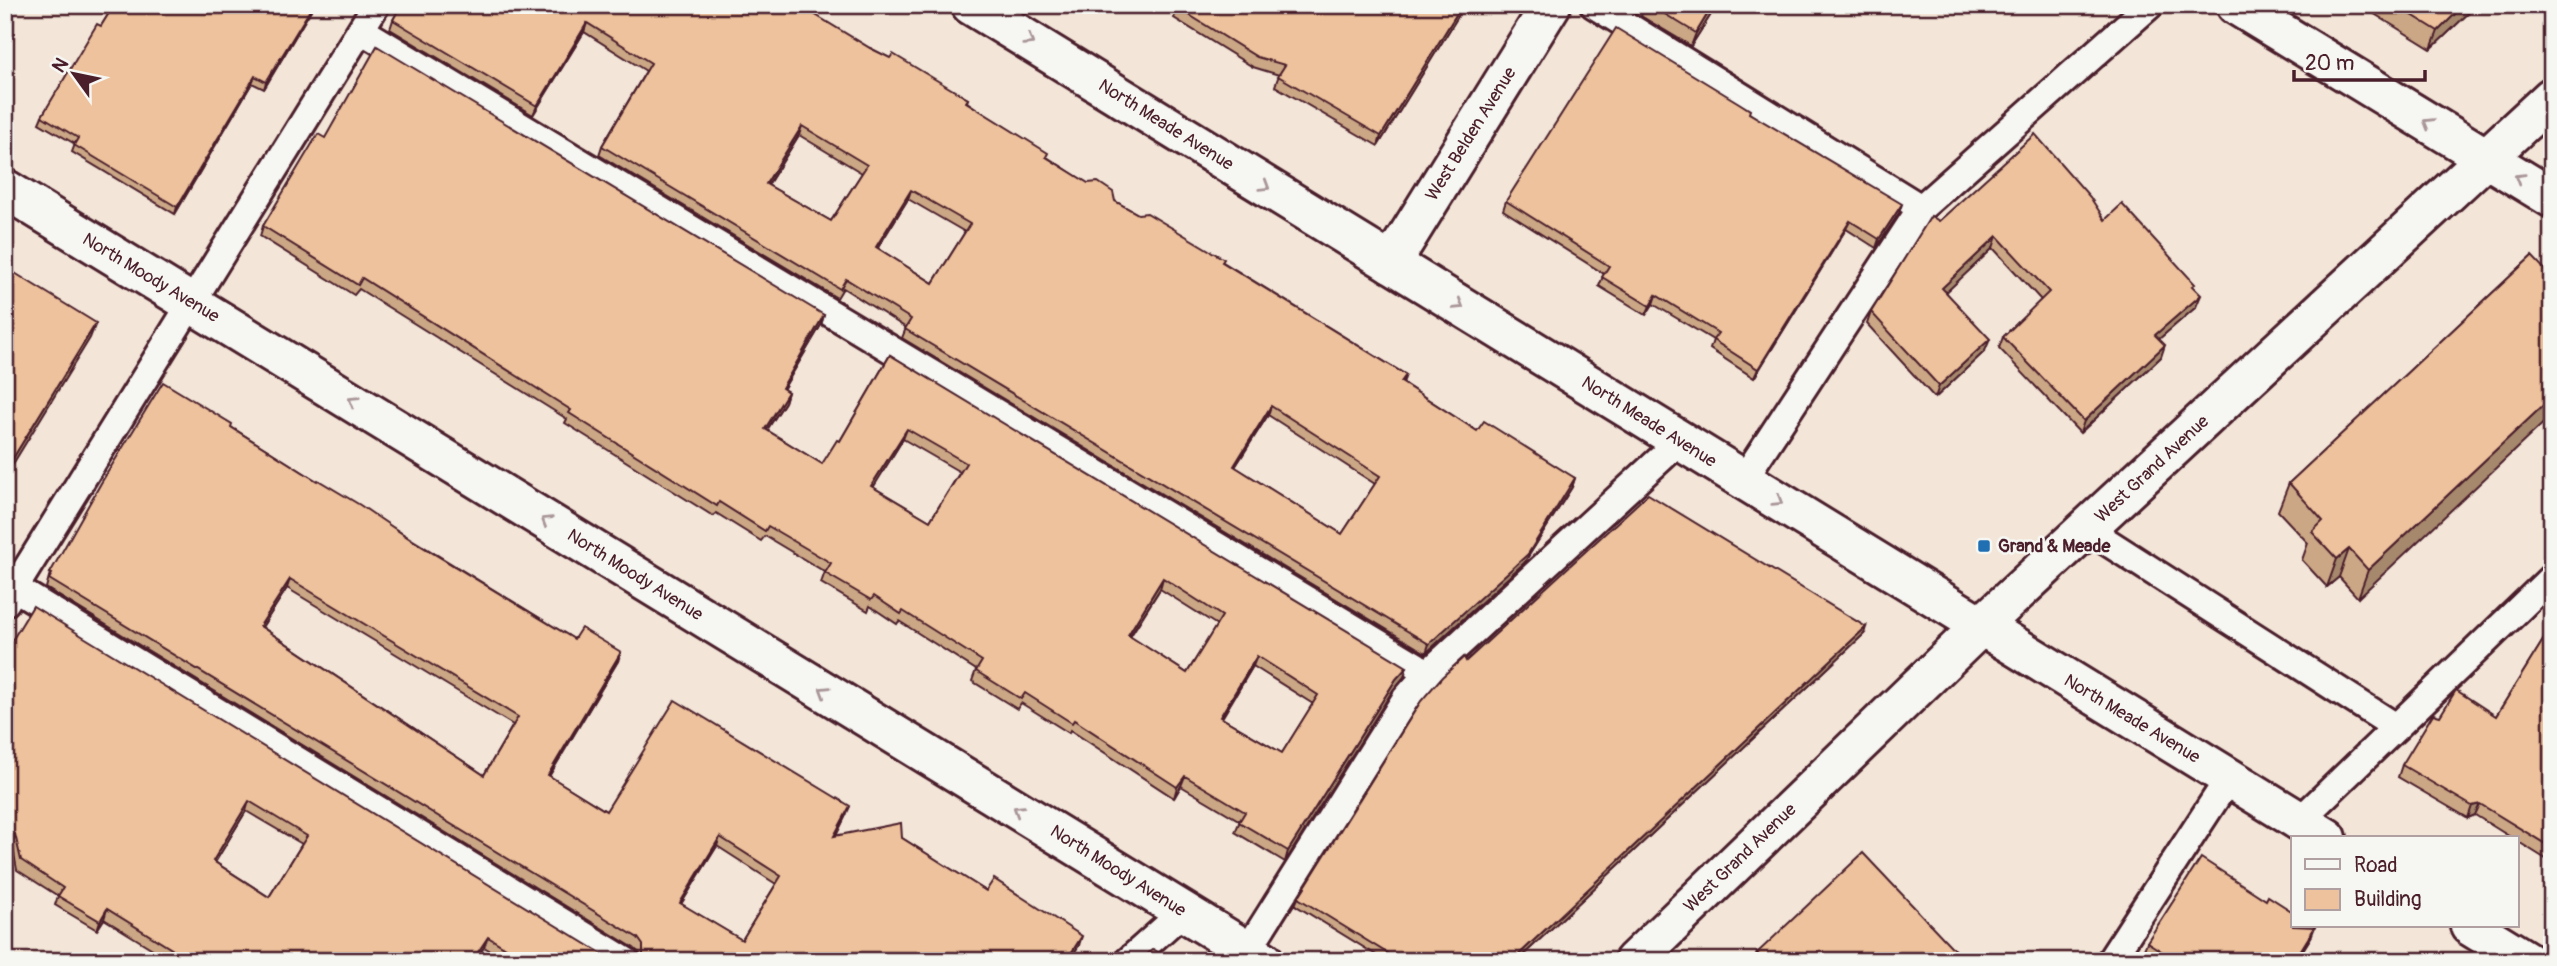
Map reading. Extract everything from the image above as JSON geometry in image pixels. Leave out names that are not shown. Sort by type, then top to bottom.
[{"type":"street","name":"North Meade Avenue","points":[[971,5],[2313,830]]},
{"type":"street","name":"West Belden Avenue","points":[[1391,263],[1551,5]]},
{"type":"street","points":[[2250,9],[2552,198]]},
{"type":"street","name":"West Grand Avenue","points":[[1633,961],[1981,626],[2552,97]]},
{"type":"street","name":"North Moody Avenue","points":[[5,188],[1256,956]]},
{"type":"street","points":[[2473,928],[2518,958]]},
{"type":"lane","points":[[376,5],[10,596],[626,961]]},
{"type":"lane","points":[[1594,5],[1922,208]]},
{"type":"lane","points":[[1744,480],[1922,208],[2150,5]]},
{"type":"lane","points":[[361,30],[1428,673]]},
{"type":"lane","points":[[1256,956],[1405,698],[1428,673],[1680,441]]},
{"type":"lane","points":[[2087,529],[2396,727]]},
{"type":"lane","points":[[2313,830],[2396,727],[2550,582]]},
{"type":"lane","points":[[2110,961],[2229,778]]},
{"type":"lane","points":[[1128,961],[1183,912]]},
{"type":"building","points":[[114,5],[313,5],[266,82],[255,76],[177,207],[74,145],[78,138],[42,116],[97,24],[101,26]]},
{"type":"building","points":[[401,5],[799,5],[870,48],[890,58],[893,54],[968,99],[966,102],[1048,153],[1046,157],[1088,183],[1098,182],[1113,192],[1115,201],[1138,214],[1147,213],[1224,259],[1222,262],[1406,375],[1401,382],[1477,431],[1484,421],[1575,478],[1528,554],[1429,644],[905,329],[911,319],[846,279],[840,289],[602,146],[651,63],[587,23],[537,106],[393,20]],"holes":[[[802,126],[867,165],[831,221],[766,184]],[[911,190],[970,224],[933,283],[876,247]],[[1271,406],[1380,476],[1342,534],[1234,466]]]},
{"type":"building","points":[[1180,5],[1462,5],[1381,136],[1278,76],[1285,65],[1257,57],[1178,8]]},
{"type":"building","points":[[1650,5],[1713,5],[1696,33]]},
{"type":"building","points":[[2396,5],[2464,5],[2438,31]]},
{"type":"building","points":[[1616,28],[1750,110],[1749,113],[1902,204],[1879,239],[1850,221],[1758,369],[1713,340],[1718,333],[1656,295],[1650,306],[1602,277],[1609,266],[1506,201]]},
{"type":"building","points":[[377,46],[824,315],[782,388],[788,392],[765,429],[822,464],[837,440],[840,441],[890,355],[1407,667],[1396,679],[1288,851],[1239,822],[1245,812],[1185,776],[1177,787],[1074,720],[1072,723],[1025,693],[1021,699],[976,671],[982,661],[903,611],[901,614],[874,596],[871,600],[825,573],[831,563],[768,526],[765,531],[719,502],[717,506],[362,278],[358,285],[263,226],[318,134],[325,138]],"holes":[[[907,429],[966,463],[930,521],[871,486]],[[1163,578],[1222,616],[1187,673],[1128,635]],[[1257,656],[1318,695],[1282,753],[1220,717]]]},
{"type":"building","points":[[2035,134],[2090,197],[2105,220],[2122,204],[2195,284],[2192,286],[2201,295],[2155,335],[2165,345],[2084,421],[2003,337],[2049,292],[1997,236],[1942,288],[1990,339],[1939,386],[1871,312],[1931,216],[1939,221]]},
{"type":"building","points":[[2532,256],[2552,277],[2552,397],[2368,570],[2349,549],[2337,559],[2312,532],[2323,521],[2289,483]]},
{"type":"building","points":[[5,267],[96,323],[5,471]]},
{"type":"building","points":[[163,382],[317,481],[574,639],[581,628],[621,652],[548,775],[606,811],[675,700],[850,806],[834,836],[901,823],[902,838],[986,891],[994,879],[1082,936],[1066,961],[642,961],[643,945],[638,938],[49,579],[101,483]],"holes":[[[290,579],[518,717],[484,775],[260,626]],[[720,837],[781,876],[742,940],[680,903]]]},
{"type":"building","points":[[1648,494],[1866,627],[1512,961],[1400,961],[1298,898],[1421,701],[1442,677],[1464,657],[1466,661]]},
{"type":"building","points":[[33,606],[614,961],[527,961],[488,937],[472,961],[191,961],[107,909],[100,921],[58,896],[63,888],[21,860],[15,834],[5,836],[5,652]],"holes":[[[249,801],[307,836],[269,897],[213,861]]]},
{"type":"building","points":[[2552,626],[2552,848],[2480,804],[2472,806],[2402,765],[2433,714],[2440,716],[2456,690],[2496,716]]},
{"type":"building","points":[[1863,853],[1965,961],[1764,961],[1757,953]]},
{"type":"building","points":[[2201,858],[2266,900],[2268,896],[2291,911],[2291,928],[2314,928],[2294,961],[2177,961],[2147,942]]},
{"type":"building","points":[[1153,949],[1173,961],[1140,961]]},
{"type":"place","name":"Grand & Meade","points":[[1984,546]]}]
